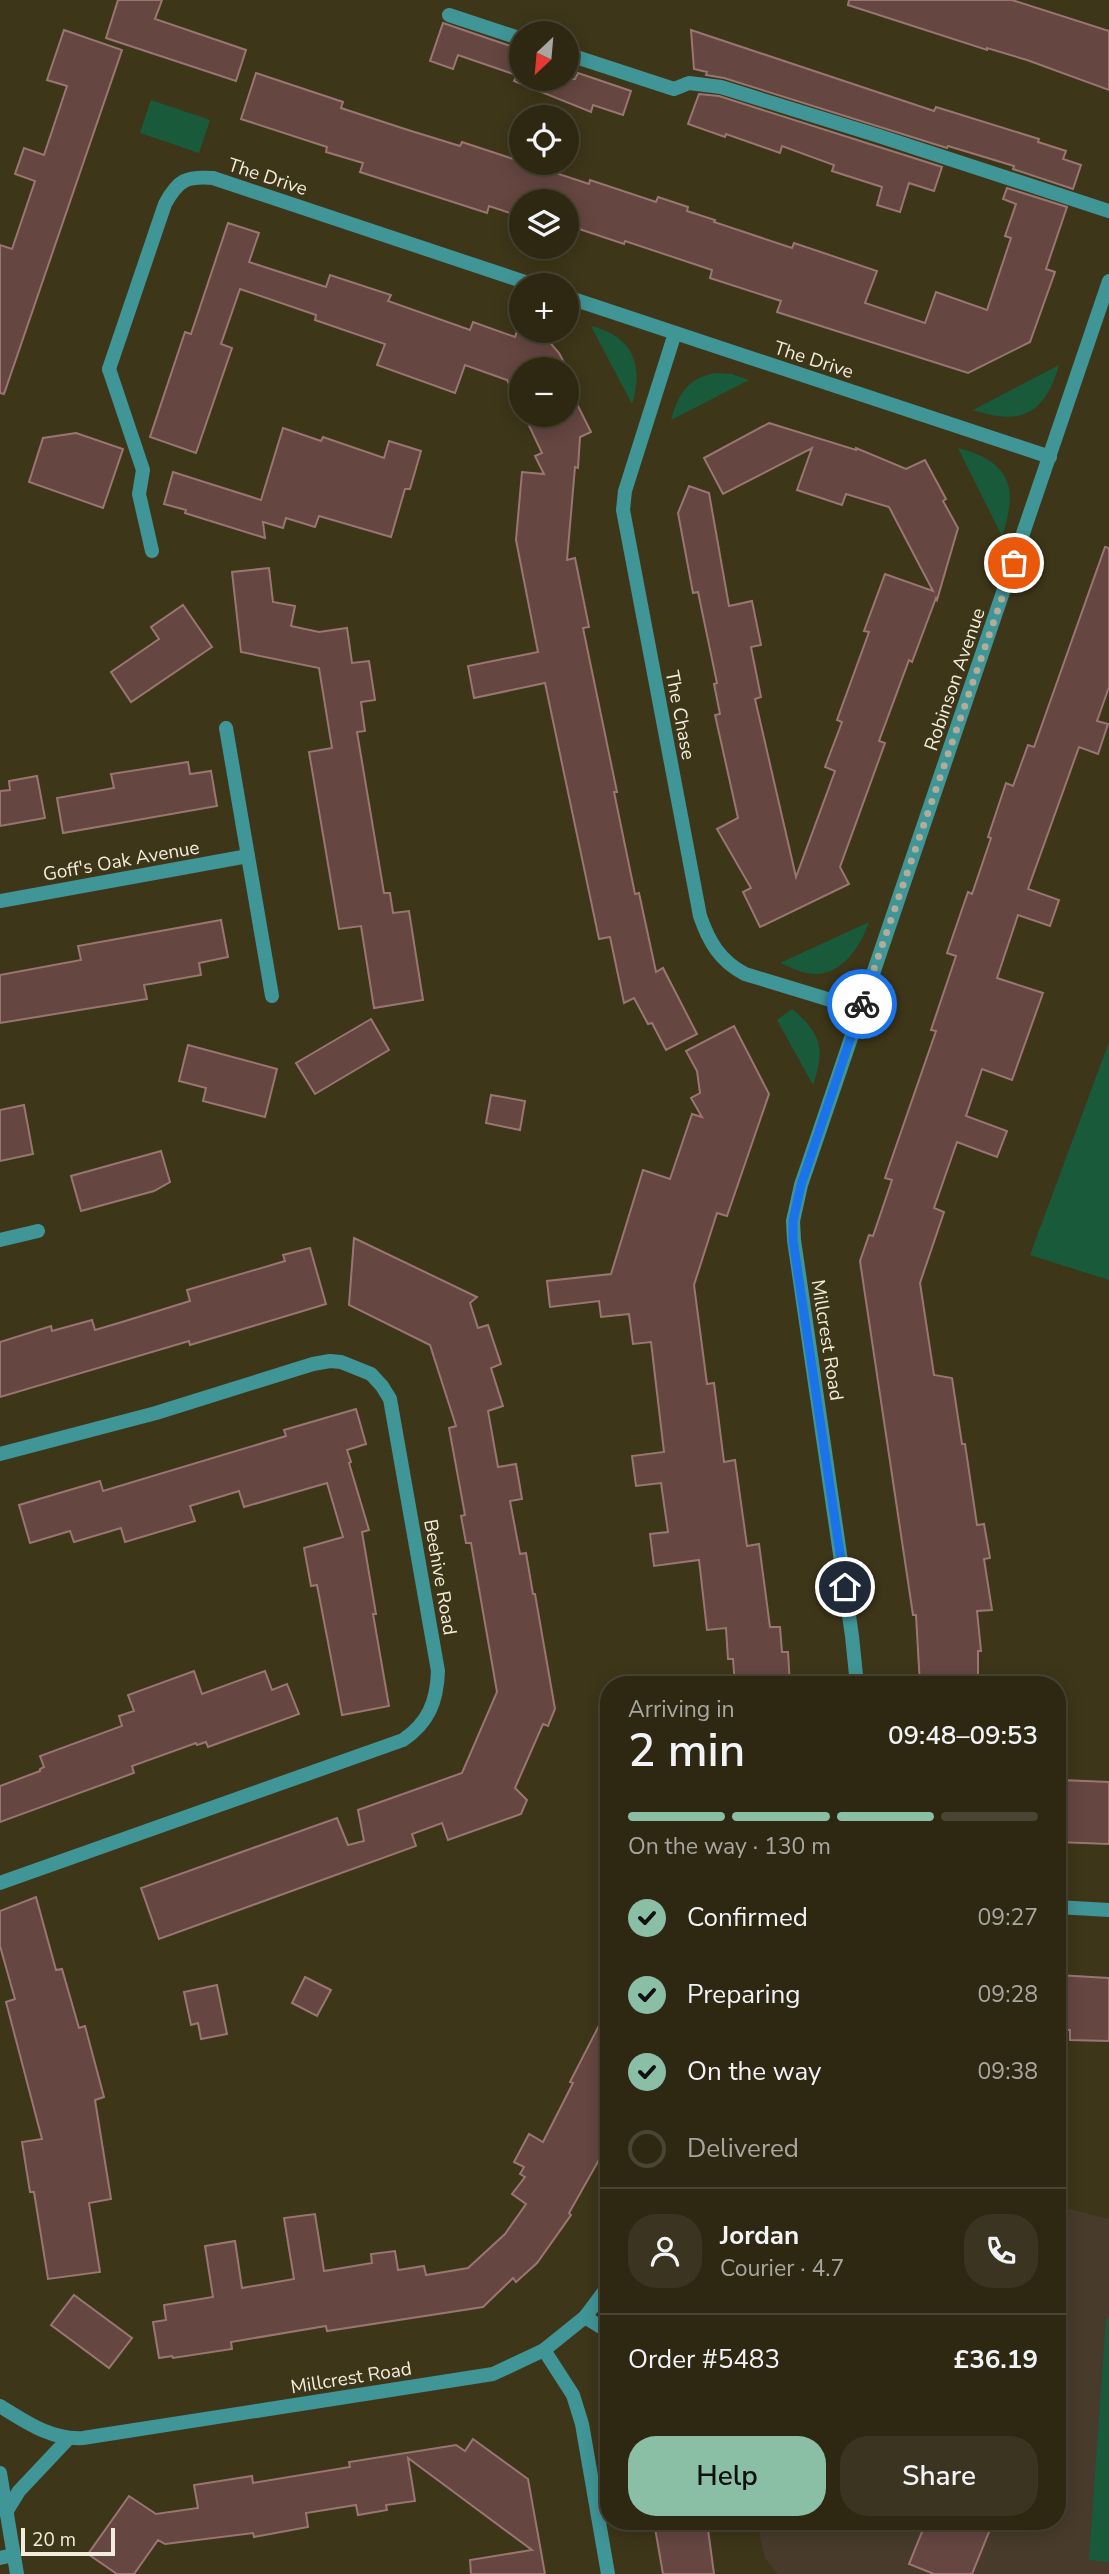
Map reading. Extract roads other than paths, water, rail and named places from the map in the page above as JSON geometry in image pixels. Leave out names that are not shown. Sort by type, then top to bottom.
[{"type":"street","points":[[449,15],[509,35]]},
{"type":"street","points":[[579,58],[674,89],[689,83],[721,87],[1109,211]]},
{"type":"street","name":"The Drive","points":[[152,551],[139,494],[144,470],[109,369],[165,204],[173,190],[184,180],[213,178],[509,277]]},
{"type":"street","name":"Robinson Avenue","points":[[860,1009],[1109,281]]},
{"type":"street","name":"The Drive","points":[[579,300],[1050,457]]},
{"type":"street","name":"The Chase","points":[[675,333],[625,491],[623,510],[700,916],[709,940],[731,967],[745,974],[860,1009]]},
{"type":"street","points":[[226,728],[272,996]]},
{"type":"street","name":"Goff's Oak Avenue","points":[[0,901],[248,856]]},
{"type":"street","name":"Millcrest Road","points":[[856,1676],[793,1240],[793,1221],[801,1185],[860,1009]]},
{"type":"street","points":[[0,1240],[38,1231]]},
{"type":"street","name":"Beehive Road","points":[[0,1454],[156,1413],[313,1364],[341,1362],[371,1374],[390,1399],[438,1671],[438,1691],[434,1705],[415,1732],[403,1740],[0,1883]]},
{"type":"street","points":[[1066,1908],[1109,1910]]},
{"type":"street","name":"Millcrest Road","points":[[0,2406],[27,2423],[68,2439],[493,2374],[544,2350],[585,2317],[600,2297]]},
{"type":"street","points":[[585,2317],[600,2326]]},
{"type":"street","points":[[544,2350],[573,2395],[582,2424],[600,2528]]},
{"type":"street","points":[[6,2512],[28,2481],[68,2439]]},
{"type":"street","points":[[0,2473],[6,2512],[7,2556],[16,2574]]},
{"type":"street","points":[[600,2530],[608,2574]]}]
